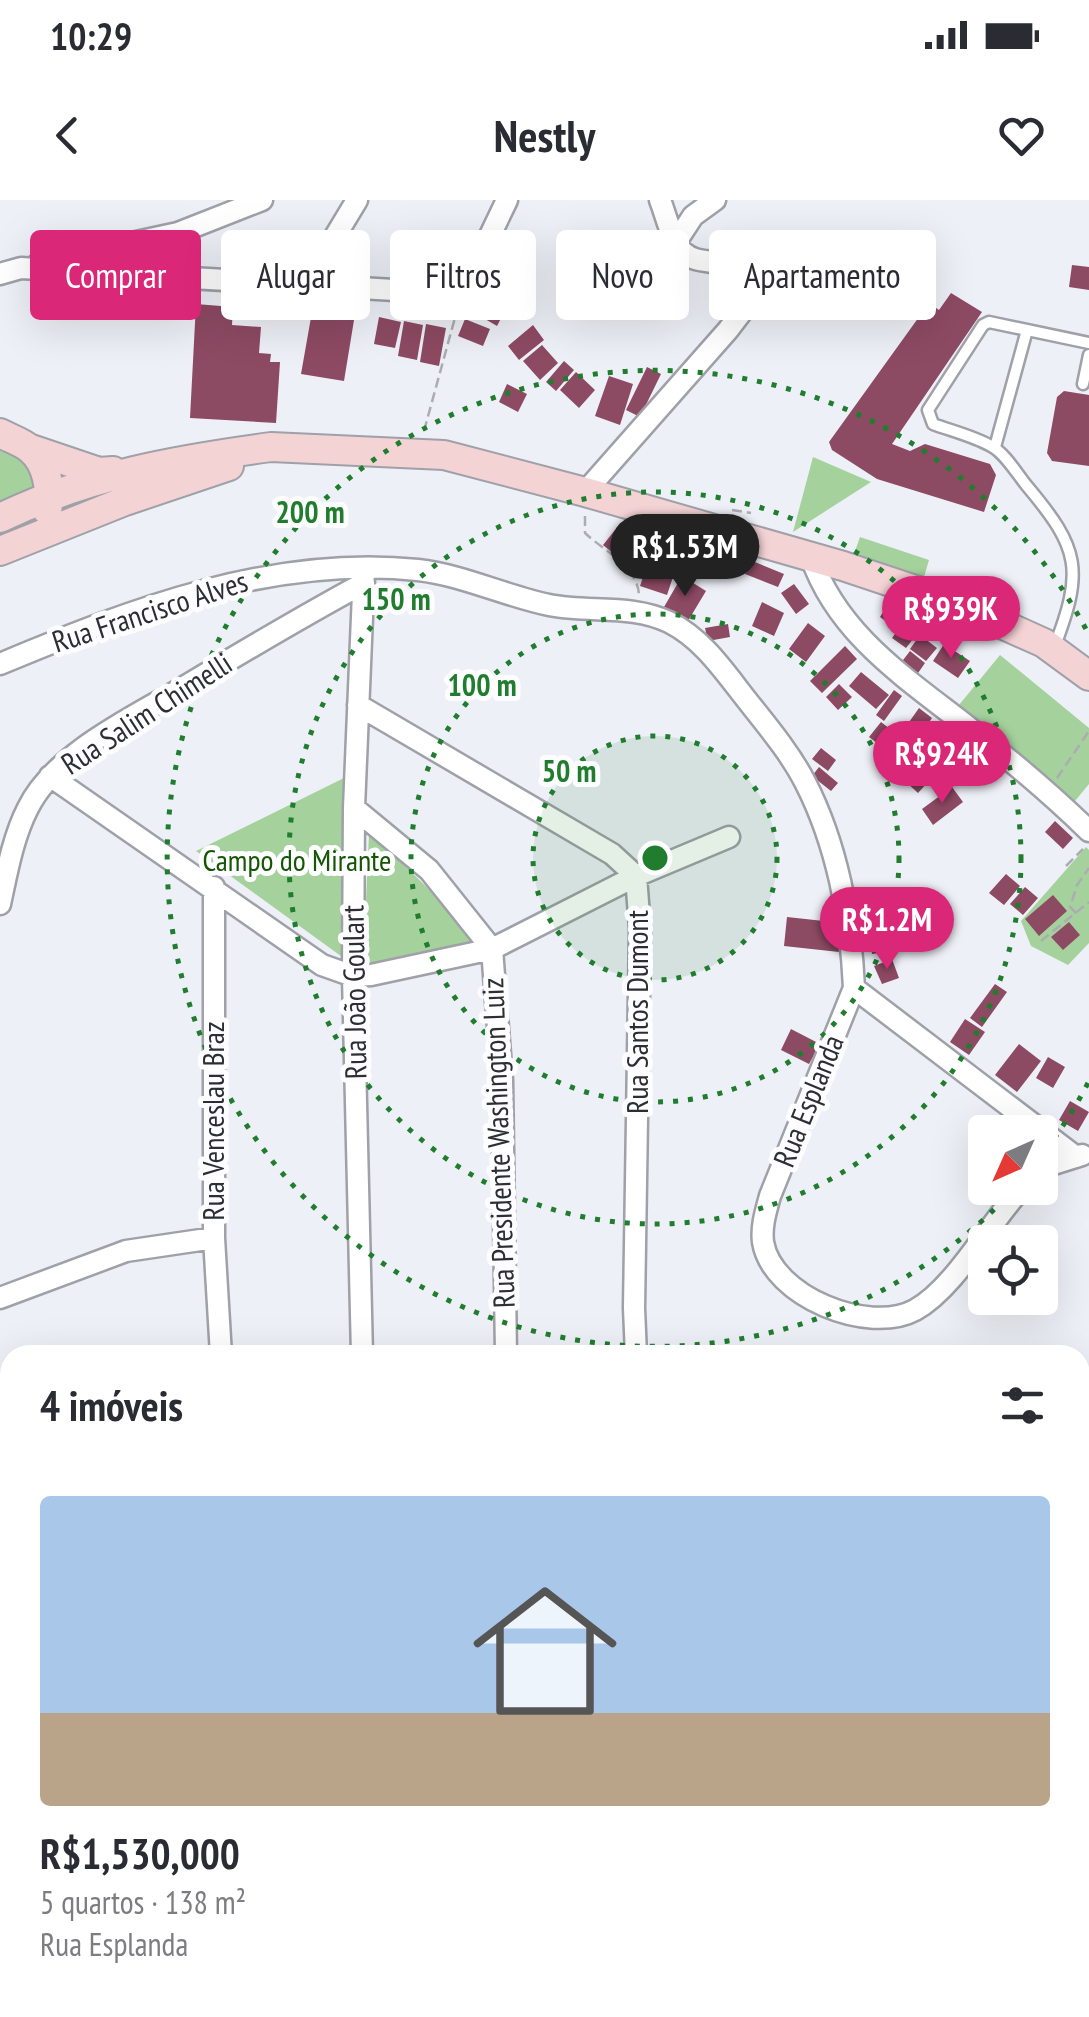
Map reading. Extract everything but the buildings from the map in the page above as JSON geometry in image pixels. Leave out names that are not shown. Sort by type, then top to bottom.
[{"type":"main road","points":[[2,435],[99,472],[272,447],[444,455],[811,557],[986,615],[1054,649],[1089,676]]},
{"type":"main road","points":[[0,552],[272,447]]},
{"type":"main road","points":[[31,449],[51,493],[43,523],[32,538]]},
{"type":"main road","points":[[0,518],[51,493],[130,470]]},
{"type":"street","points":[[10,271],[178,234],[262,200]]},
{"type":"street","points":[[339,230],[357,200]]},
{"type":"street","points":[[492,230],[506,200]]},
{"type":"street","points":[[660,200],[671,230]]},
{"type":"street","points":[[684,230],[693,216],[715,200]]},
{"type":"street","points":[[585,492],[741,313],[747,291],[737,272],[712,259],[689,256]]},
{"type":"street","points":[[10,271],[221,280]]},
{"type":"street","points":[[811,557],[820,583],[837,610],[871,650],[1048,791],[1089,831]]},
{"type":"street","name":"Rua Esplanda","points":[[364,576],[421,570],[550,605],[648,614],[689,634],[708,652],[788,754],[806,784],[834,862],[852,951],[854,988],[770,1196],[762,1225],[763,1245],[774,1266],[793,1286],[836,1310],[879,1320],[898,1318],[934,1296],[1008,1205]]},
{"type":"street","name":"Rua Francisco Alves","points":[[0,664],[133,612],[202,590],[287,573],[364,576]]},
{"type":"street","name":"Rua João Goulart","points":[[362,1345],[353,976],[354,808],[364,576]]},
{"type":"street","name":"Rua Salim Chimelli","points":[[0,904],[28,806],[50,776],[102,735],[364,576]]},
{"type":"street","name":"Rua Santos Dumont","points":[[358,705],[612,854],[636,876],[640,929],[636,1345]]},
{"type":"street","points":[[50,776],[322,964],[353,976],[492,949],[636,876],[729,837]]},
{"type":"street","name":"Rua Presidente Washington Luiz","points":[[354,808],[429,870],[492,949],[502,1080],[506,1345]]},
{"type":"street","name":"Rua Venceslau Braz","points":[[214,888],[214,1238],[220,1345]]},
{"type":"street","points":[[854,988],[1083,1155]]},
{"type":"street","points":[[1058,1163],[1083,1155]]},
{"type":"street","points":[[0,1298],[126,1251],[214,1238]]},
{"type":"lane","points":[[1054,649],[1066,616],[1073,572],[1070,546],[1058,524],[995,447],[933,424],[928,410],[982,325],[989,322],[1089,343]]},
{"type":"lane","points":[[995,447],[1027,330]]},
{"type":"lane","points":[[1083,384],[1089,355]]},
{"type":"path","points":[[424,433],[455,320]]},
{"type":"path","points":[[585,492],[585,533],[632,570],[640,590],[638,605]]},
{"type":"path","points":[[1048,791],[1089,731]]},
{"type":"path","points":[[1066,866],[1088,844]]},
{"type":"path","points":[[1076,914],[1070,907],[1077,885],[1089,868]]},
{"type":"path","points":[[1041,940],[1089,902]]},
{"type":"green space","points":[[0,446],[24,464],[37,492],[0,508]]},
{"type":"green space","points":[[813,457],[871,482],[793,532]]},
{"type":"green space","points":[[860,537],[929,560],[924,577],[854,554]]},
{"type":"green space","points":[[1000,655],[1089,728],[1089,784],[1075,801],[959,705]]},
{"type":"green space","name":"Campo do Mirante","points":[[346,777],[345,959],[196,851]]},
{"type":"green space","name":"Campo do Mirante","points":[[369,834],[424,884],[473,941],[363,967]]},
{"type":"green space","points":[[1086,847],[1089,943],[1068,965],[1031,946],[1021,921]]}]
